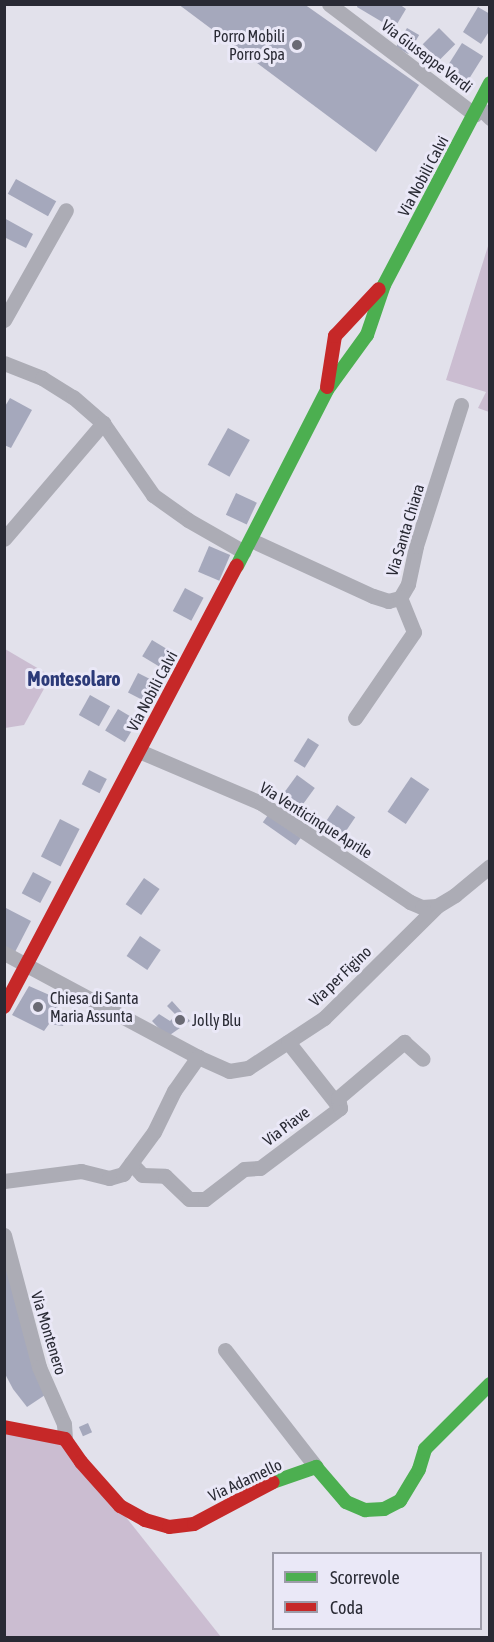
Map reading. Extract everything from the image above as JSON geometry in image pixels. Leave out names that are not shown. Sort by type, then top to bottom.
[{"type":"main road","name":"Via Nobili Calvi","points":[[4,1007],[327,390],[367,335],[384,285],[481,113],[489,83]]},
{"type":"main road","name":"Via Nobili Calvi","points":[[327,390],[334,336],[384,285]]},
{"type":"main road","points":[[316,1467],[346,1502],[364,1510],[384,1509],[400,1501],[419,1469],[425,1449],[489,1384]]},
{"type":"main road","points":[[4,1427],[65,1439]]},
{"type":"main road","name":"Via Adamello","points":[[65,1439],[81,1462],[120,1506],[145,1520],[169,1527],[194,1524],[272,1482],[316,1467]]},
{"type":"street","name":"Via Giuseppe Verdi","points":[[329,4],[481,113]]},
{"type":"street","points":[[4,320],[66,210]]},
{"type":"street","points":[[4,363],[42,378],[73,397],[103,423],[153,495],[188,520],[373,596],[388,601],[400,598]]},
{"type":"street","name":"Via Santa Chiara","points":[[355,718],[414,633],[400,598],[408,584],[416,546],[461,405]]},
{"type":"street","points":[[4,539],[103,423]]},
{"type":"street","name":"Via Venticinque Aprile","points":[[139,751],[261,803],[410,902],[422,907],[437,906]]},
{"type":"street","name":"Via per Figino","points":[[4,953],[198,1057],[229,1071],[248,1068],[324,1018],[437,906],[455,895],[489,866]]},
{"type":"street","points":[[288,1042],[340,1108]]},
{"type":"street","name":"Via Piave","points":[[127,1168],[142,1175],[165,1176],[189,1199],[206,1199],[244,1169],[260,1168],[340,1108],[338,1098],[404,1042],[423,1059]]},
{"type":"street","points":[[4,1182],[81,1171],[109,1178],[127,1168],[154,1132],[174,1091],[198,1057]]},
{"type":"street","name":"Via Montenero","points":[[4,1235],[39,1367],[64,1424],[65,1439]]},
{"type":"street","points":[[225,1350],[316,1467]]},
{"type":"shaded area","points":[[489,243],[489,412],[478,408],[486,392],[446,380]]},
{"type":"shaded area","points":[[5,649],[51,676],[24,725],[5,728]]},
{"type":"shaded area","points":[[5,1430],[68,1444],[221,1637],[5,1638]]},
{"type":"building","name":"Porro Mobili Porro Spa","points":[[178,4],[304,4],[419,85],[376,152]]},
{"type":"building","points":[[358,4],[399,4],[406,9],[394,29],[357,7]]},
{"type":"building","points":[[478,7],[490,14],[490,30],[481,44],[463,32]]},
{"type":"building","points":[[407,28],[419,35],[408,54],[396,47]]},
{"type":"building","points":[[439,28],[455,44],[439,61],[423,44]]},
{"type":"building","points":[[462,43],[483,56],[468,81],[447,68]]},
{"type":"building","points":[[16,179],[56,201],[48,216],[8,194]]},
{"type":"building","points":[[4,218],[33,234],[26,248],[4,237]]},
{"type":"building","points":[[10,398],[32,410],[11,448],[4,445],[4,408]]},
{"type":"building","points":[[228,428],[250,440],[230,477],[208,465]]},
{"type":"building","points":[[236,493],[257,503],[247,524],[226,515]]},
{"type":"building","points":[[209,546],[230,555],[219,581],[198,572]]},
{"type":"building","points":[[185,588],[204,598],[191,621],[173,611]]},
{"type":"building","points":[[152,640],[177,655],[167,671],[142,656]]},
{"type":"building","points":[[138,673],[160,684],[150,704],[128,693]]},
{"type":"building","points":[[90,695],[110,706],[99,726],[79,715]]},
{"type":"building","points":[[118,709],[138,721],[125,742],[105,730]]},
{"type":"building","points":[[308,738],[319,745],[305,768],[294,761]]},
{"type":"building","points":[[89,770],[107,779],[100,793],[82,784]]},
{"type":"building","points":[[297,775],[315,788],[302,806],[284,793]]},
{"type":"building","points":[[411,777],[429,789],[406,824],[388,812]]},
{"type":"building","points":[[337,805],[355,817],[343,836],[325,823]]},
{"type":"building","points":[[268,815],[301,838],[296,845],[263,822]]},
{"type":"building","points":[[60,819],[80,829],[61,866],[41,856]]},
{"type":"building","points":[[33,872],[52,882],[40,903],[22,893]]},
{"type":"building","points":[[144,878],[160,889],[141,915],[126,904]]},
{"type":"building","points":[[4,907],[31,921],[14,954],[4,949]]},
{"type":"building","points":[[140,936],[161,950],[147,970],[127,956]]},
{"type":"building","name":"Chiesa di Santa Maria Assunta","points":[[29,986],[54,997],[53,1001],[59,1004],[58,1009],[66,1018],[63,1026],[49,1024],[44,1031],[12,1015]]},
{"type":"building","name":"Jolly Blu","points":[[172,1001],[190,1021],[167,1037],[152,1021],[159,1014],[170,1021],[176,1015],[167,1006]]},
{"type":"building","points":[[4,1249],[45,1395],[27,1407],[13,1389],[4,1372]]},
{"type":"building","points":[[88,1423],[92,1432],[83,1436],[79,1427]]},
{"type":"traffic: fast","points":[[237,566],[327,390],[367,335],[384,285],[490,83]]},
{"type":"traffic: fast","points":[[273,1482],[316,1467],[346,1502],[365,1510],[384,1509],[400,1501],[419,1469],[425,1449],[490,1384]]},
{"type":"traffic: jam","points":[[327,387],[335,336],[379,289]]},
{"type":"traffic: jam","points":[[4,1007],[237,566]]},
{"type":"traffic: jam","points":[[4,1427],[65,1439],[81,1462],[120,1506],[145,1520],[169,1527],[194,1524],[273,1482]]},
{"type":"place","name":"Porro Mobili Porro Spa","points":[[297,45]]},
{"type":"place","name":"Chiesa di Santa Maria Assunta","points":[[38,1007]]},
{"type":"place","name":"Jolly Blu","points":[[180,1020]]},
{"type":"district","name":"Montesolaro","points":[[74,678]]}]
